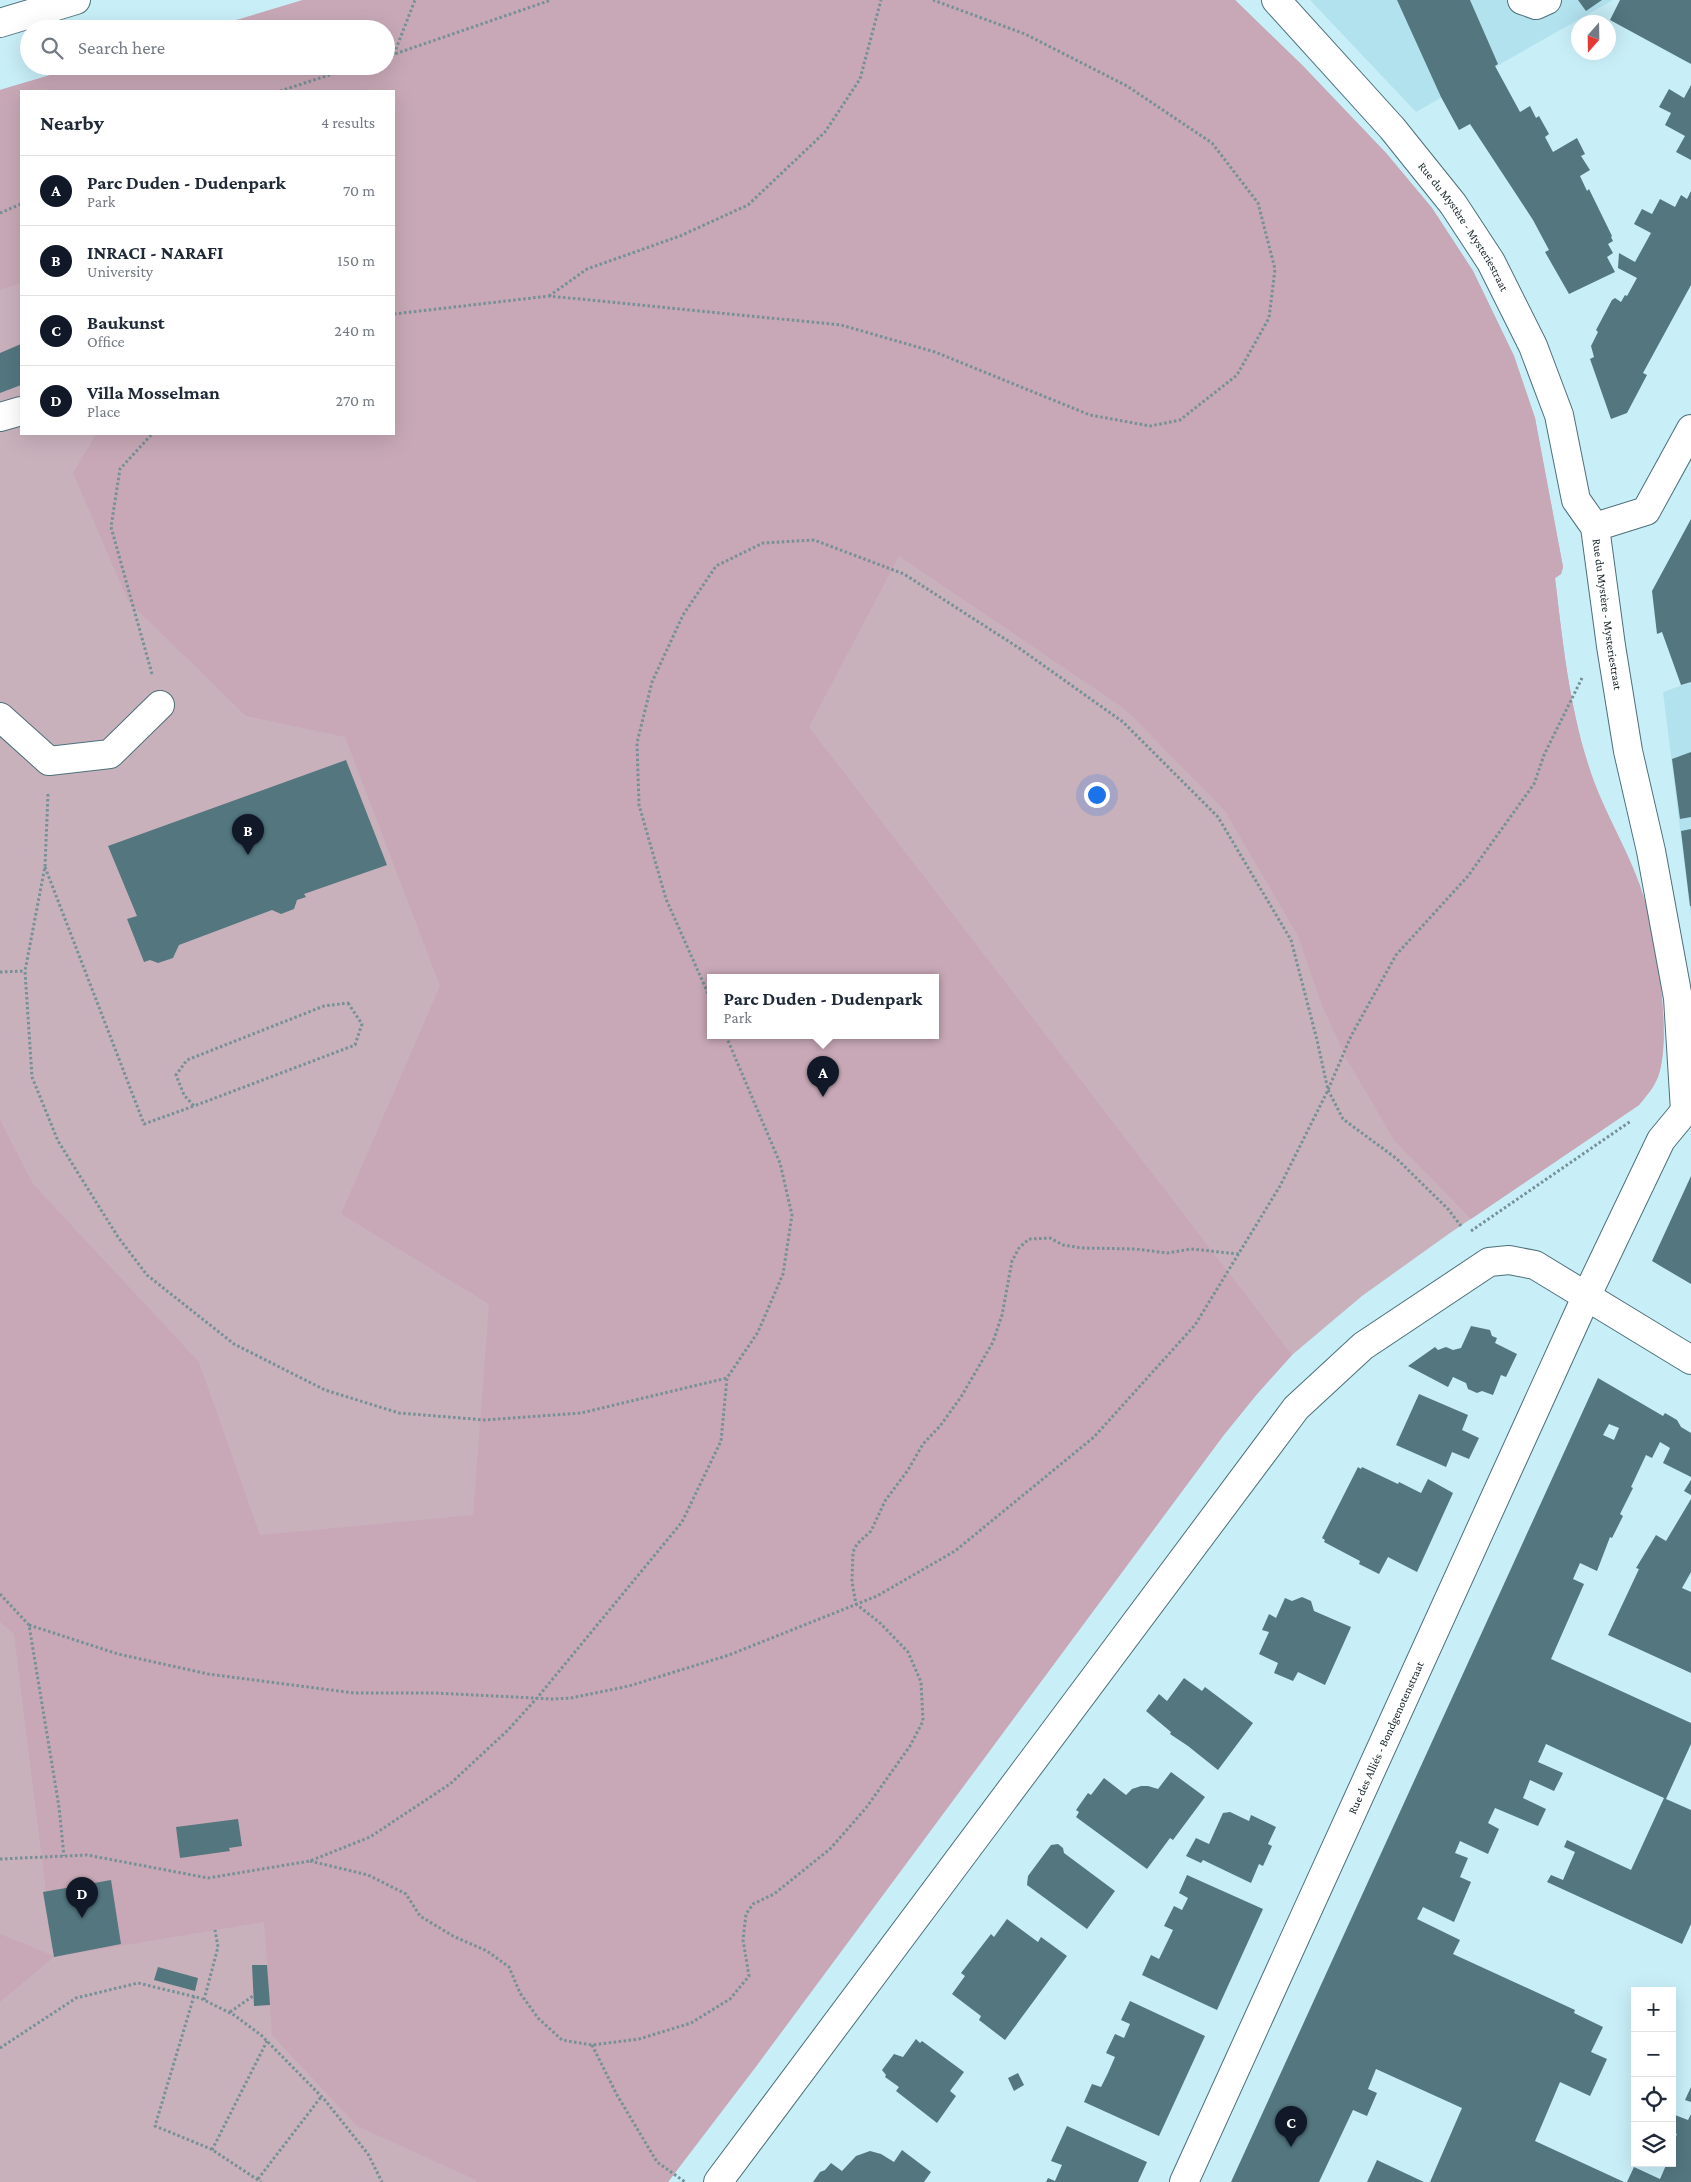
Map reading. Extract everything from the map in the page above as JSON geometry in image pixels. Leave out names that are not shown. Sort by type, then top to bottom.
[{"type":"street","points":[[0,23],[76,0]]},
{"type":"street","name":"Rue du Mystère - Mysteriestraat","points":[[1276,0],[1392,128],[1453,204],[1491,262],[1533,346],[1559,415],[1576,500],[1595,527],[1611,646],[1628,751],[1651,851],[1678,998],[1688,1111]]},
{"type":"street","points":[[1522,0],[1536,5],[1547,0]]},
{"type":"street","points":[[0,417],[20,410]]},
{"type":"street","points":[[1595,527],[1646,511],[1691,429]]},
{"type":"street","points":[[0,717],[49,761],[110,754],[160,705]]},
{"type":"street","name":"Rue des Alliés - Bondgenotenstraat","points":[[1184,2182],[1586,1295],[1662,1140],[1688,1111]]},
{"type":"street","points":[[718,2182],[1296,1408],[1362,1346],[1489,1262],[1509,1260],[1535,1265],[1691,1360]]},
{"type":"path","points":[[395,51],[415,0]]},
{"type":"path","points":[[395,54],[551,0]]},
{"type":"path","points":[[548,296],[587,269],[680,236],[748,205],[825,132],[860,79],[881,0]]},
{"type":"path","points":[[395,314],[548,296],[842,325],[935,352],[1090,415],[1150,426],[1180,420],[1237,375],[1269,318],[1275,269],[1258,203],[1212,143],[1127,86],[1025,34],[933,0]]},
{"type":"path","points":[[283,90],[329,75]]},
{"type":"path","points":[[0,213],[20,204]]},
{"type":"path","points":[[151,435],[120,469],[111,527],[160,705]]},
{"type":"path","points":[[707,991],[666,899],[639,805],[637,743],[652,682],[683,615],[716,566],[763,543],[814,540],[904,574],[1019,648],[1123,722],[1218,817],[1291,940],[1328,1090],[1343,1119],[1397,1159],[1448,1209],[1461,1226]]},
{"type":"path","points":[[0,1594],[29,1625],[118,1654],[208,1674],[354,1694],[435,1693],[571,1698],[629,1686],[729,1655],[877,1596],[955,1551],[1094,1437],[1195,1325],[1280,1186],[1328,1090],[1351,1036],[1396,955],[1468,876],[1534,784],[1544,756],[1581,679],[1611,646]]},
{"type":"path","points":[[49,761],[45,866],[25,971],[32,1077],[58,1141],[118,1237],[147,1275],[234,1344],[324,1390],[399,1413],[485,1420],[581,1413],[727,1378]]},
{"type":"path","points":[[45,866],[144,1124],[194,1106],[355,1045],[362,1024],[348,1003],[324,1006],[187,1060],[176,1075],[184,1095],[194,1106]]},
{"type":"path","points":[[0,972],[25,971]]},
{"type":"path","points":[[0,1859],[87,1855],[208,1878],[310,1861],[370,1837],[450,1784],[508,1730],[537,1698],[682,1522],[721,1442],[727,1378],[758,1332],[783,1274],[792,1215],[780,1164],[727,1039]]},
{"type":"path","points":[[1466,1235],[1636,1118]]},
{"type":"path","points":[[310,1861],[368,1875],[406,1894],[420,1916],[453,1936],[487,1951],[509,1967],[520,1993],[538,2018],[562,2040],[592,2045],[639,2039],[691,2024],[730,1999],[749,1976],[743,1940],[746,1914],[753,1904],[774,1894],[830,1849],[866,1808],[910,1746],[923,1720],[921,1682],[908,1652],[880,1623],[856,1604],[852,1582],[853,1552],[856,1544],[871,1531],[885,1500],[960,1397],[992,1342],[1002,1315],[1012,1261],[1019,1248],[1029,1239],[1050,1238],[1063,1245],[1082,1248],[1136,1248],[1167,1252],[1191,1249],[1239,1254]]},
{"type":"path","points":[[29,1625],[59,1807],[64,1856]]},
{"type":"path","points":[[204,2000],[218,1947],[215,1930]]},
{"type":"path","points":[[0,2048],[76,1998],[138,1982],[194,1996],[230,2012],[261,2034],[321,2097],[368,2154],[382,2182]]},
{"type":"path","points":[[194,1996],[156,2126],[212,2150],[259,2181],[321,2097]]},
{"type":"path","points":[[230,2012],[253,1996]]},
{"type":"path","points":[[212,2150],[267,2042]]},
{"type":"path","points":[[592,2045],[617,2095],[657,2162],[685,2182]]},
{"type":"shaded area","points":[[303,0],[1235,0],[1303,66],[1386,153],[1432,208],[1473,271],[1514,356],[1535,418],[1563,567],[1561,574],[1555,578],[1568,679],[1578,730],[1593,779],[1634,870],[1649,918],[1661,986],[1663,1009],[1663,1053],[1659,1075],[1639,1105],[1450,1233],[1362,1296],[1292,1355],[1257,1394],[1223,1436],[668,2182],[0,2182],[0,90],[51,75],[395,75],[395,20],[237,20]]},
{"type":"shaded area","points":[[303,0],[1235,0],[1303,66],[1386,153],[1432,208],[1473,271],[1514,356],[1535,418],[1563,567],[1561,574],[1555,578],[1568,679],[1578,730],[1593,779],[1634,870],[1650,918],[1661,985],[1664,1032],[1663,1053],[1659,1075],[1649,1093],[1639,1105],[1471,1219],[1394,1140],[1346,1058],[1321,1003],[1298,936],[1225,811],[1119,705],[899,556],[809,727],[1292,1355],[1223,1436],[755,2068],[668,2182],[476,2182],[476,2180],[357,2126],[272,2035],[264,1922],[54,1957],[0,2002],[0,1934],[54,1956],[14,1634],[0,1622],[0,1120],[33,1184],[199,1362],[260,1535],[473,1515],[489,1304],[341,1214],[440,986],[345,737],[246,716],[128,601],[73,473],[95,435],[395,435],[395,90],[20,90],[20,283],[0,290],[0,90],[51,75],[395,75],[395,20],[237,20]]},
{"type":"shaded area","points":[[1310,0],[1613,0],[1587,15],[1571,15],[1571,24],[1416,112]]},
{"type":"shaded area","points":[[1691,682],[1691,917],[1663,692]]},
{"type":"building","points":[[1397,0],[1470,0],[1498,64],[1495,66],[1520,112],[1530,106],[1536,118],[1539,116],[1549,134],[1545,137],[1553,152],[1577,138],[1585,154],[1581,156],[1590,170],[1580,176],[1587,191],[1589,189],[1612,236],[1613,241],[1608,244],[1613,253],[1607,257],[1615,272],[1569,294],[1545,252],[1549,250],[1533,220],[1470,124],[1459,130],[1441,97]]},
{"type":"building","points":[[1578,0],[1602,0],[1586,11]]},
{"type":"building","points":[[1620,0],[1691,0],[1691,64],[1616,23],[1616,15],[1612,15]]},
{"type":"building","points":[[1691,85],[1691,160],[1676,152],[1685,136],[1665,125],[1671,113],[1659,107],[1669,89],[1684,98]]},
{"type":"building","points":[[1691,191],[1691,285],[1643,373],[1647,375],[1627,413],[1611,419],[1590,359],[1594,357],[1591,346],[1598,332],[1596,330],[1612,300],[1615,298],[1621,302],[1625,295],[1627,296],[1637,278],[1618,268],[1619,253],[1635,262],[1651,233],[1634,224],[1642,209],[1652,214],[1660,199],[1675,207],[1681,195],[1687,199]]},
{"type":"building","points":[[20,344],[20,385],[0,393],[0,353]]},
{"type":"building","points":[[1691,519],[1691,682],[1681,685],[1662,632],[1657,634],[1652,591]]},
{"type":"building","points":[[1691,752],[1691,817],[1680,819],[1672,759]]},
{"type":"building","points":[[346,760],[387,865],[304,894],[306,897],[297,900],[294,909],[281,914],[272,910],[179,945],[173,958],[158,963],[150,960],[144,962],[127,919],[137,916],[108,846]]},
{"type":"building","points":[[1691,829],[1691,906],[1690,906],[1681,831]]},
{"type":"building","points":[[1691,1176],[1691,1284],[1652,1261]]},
{"type":"building","points":[[1471,1326],[1490,1330],[1492,1336],[1497,1338],[1495,1343],[1517,1354],[1506,1377],[1501,1375],[1493,1395],[1482,1391],[1477,1393],[1468,1389],[1466,1383],[1453,1377],[1448,1387],[1408,1366],[1435,1347],[1438,1350],[1446,1347],[1453,1350],[1461,1348]]},
{"type":"building","points":[[1598,1378],[1663,1416],[1665,1413],[1677,1420],[1681,1427],[1691,1433],[1691,1477],[1663,1463],[1670,1448],[1660,1442],[1652,1458],[1646,1455],[1620,1514],[1623,1516],[1612,1538],[1610,1537],[1597,1571],[1580,1563],[1573,1579],[1584,1584],[1551,1659],[1691,1723],[1691,1744],[1666,1799],[1691,1810],[1691,1924],[1682,1944],[1547,1882],[1551,1875],[1563,1880],[1575,1852],[1564,1847],[1567,1840],[1631,1870],[1664,1798],[1546,1744],[1538,1762],[1563,1773],[1554,1791],[1530,1780],[1523,1798],[1546,1809],[1538,1826],[1495,1808],[1488,1823],[1499,1829],[1488,1854],[1460,1841],[1455,1853],[1468,1858],[1460,1877],[1471,1882],[1454,1922],[1423,1907],[1417,1919],[1460,1940],[1453,1954],[1575,2010],[1574,2013],[1603,2027],[1591,2052],[1607,2059],[1590,2096],[1560,2082],[1535,2141],[1624,2182],[1430,2182],[1462,2108],[1376,2069],[1368,2089],[1377,2093],[1367,2116],[1353,2110],[1319,2182],[1231,2182]],"holes":[[[1609,1424],[1619,1428],[1614,1440],[1603,1435]]]},
{"type":"building","points":[[1419,1394],[1468,1415],[1462,1430],[1479,1438],[1469,1459],[1452,1452],[1446,1467],[1396,1445]]},
{"type":"building","points":[[1358,1467],[1361,1469],[1362,1467],[1398,1484],[1399,1482],[1421,1493],[1428,1479],[1453,1493],[1417,1572],[1388,1557],[1379,1574],[1359,1564],[1360,1561],[1324,1542],[1325,1540],[1322,1538]]},
{"type":"building","points":[[1691,1480],[1691,1495],[1684,1491]]},
{"type":"building","points":[[1691,1499],[1691,1572],[1682,1588],[1691,1592],[1691,1673],[1608,1635],[1639,1569],[1636,1568],[1656,1535],[1666,1541]]},
{"type":"building","points":[[1302,1597],[1311,1601],[1314,1611],[1351,1627],[1325,1685],[1298,1672],[1293,1681],[1274,1673],[1278,1663],[1259,1654],[1269,1632],[1262,1630],[1269,1614],[1276,1618],[1285,1598],[1292,1601]]},
{"type":"building","points":[[1184,1678],[1202,1691],[1205,1687],[1253,1723],[1218,1770],[1170,1734],[1171,1732],[1146,1711],[1159,1694],[1167,1701]]},
{"type":"building","points":[[1171,1772],[1205,1797],[1173,1840],[1170,1838],[1147,1869],[1076,1817],[1079,1812],[1076,1810],[1088,1793],[1091,1795],[1104,1778],[1126,1795],[1132,1789],[1141,1786],[1158,1789]]},
{"type":"building","points":[[1230,1812],[1249,1821],[1251,1815],[1276,1827],[1268,1844],[1272,1846],[1263,1866],[1259,1864],[1251,1883],[1203,1860],[1201,1863],[1186,1856],[1196,1838],[1209,1844],[1223,1813]]},
{"type":"building","points":[[238,1819],[242,1846],[229,1848],[230,1851],[180,1858],[176,1827]]},
{"type":"building","points":[[1058,1844],[1063,1848],[1064,1853],[1115,1891],[1087,1929],[1027,1885],[1028,1876],[1051,1845]]},
{"type":"building","points":[[1187,1875],[1263,1909],[1217,2010],[1142,1975],[1151,1955],[1159,1959],[1173,1930],[1164,1926],[1174,1906],[1182,1910],[1188,1898],[1179,1893]]},
{"type":"building","points":[[111,1880],[121,1944],[54,1957],[43,1892]]},
{"type":"building","points":[[1007,1919],[1038,1942],[1041,1937],[1067,1956],[1005,2040],[979,2020],[981,2016],[952,1994],[965,1976],[961,1973],[991,1934],[994,1937]]},
{"type":"building","points":[[252,1965],[267,1965],[270,2005],[254,2006]]},
{"type":"building","points":[[158,1967],[198,1978],[195,1991],[154,1980]]},
{"type":"building","points":[[1130,2001],[1205,2036],[1159,2136],[1084,2102],[1092,2084],[1101,2087],[1108,2073],[1115,2057],[1106,2053],[1115,2034],[1124,2038],[1130,2024],[1121,2020]]},
{"type":"building","points":[[916,2039],[920,2043],[922,2041],[964,2072],[950,2091],[956,2096],[937,2123],[896,2091],[899,2087],[885,2077],[886,2075],[882,2070],[894,2054],[903,2057]]},
{"type":"building","points":[[1018,2073],[1024,2085],[1014,2091],[1008,2078]]},
{"type":"building","points":[[1691,2087],[1691,2102],[1685,2100]]},
{"type":"building","points":[[1691,2114],[1691,2182],[1627,2182],[1634,2167],[1660,2179],[1665,2167],[1676,2167],[1676,2115],[1688,2120]]},
{"type":"building","points":[[1067,2126],[1147,2162],[1138,2182],[1046,2182],[1048,2178],[1055,2181],[1062,2165],[1051,2161]]},
{"type":"building","points":[[902,2150],[931,2172],[924,2182],[813,2182],[820,2172],[825,2170],[831,2163],[842,2171],[856,2156],[870,2151],[881,2154],[894,2162]]},
{"type":"building","points":[[1377,2160],[1424,2182],[1367,2182]]},
{"type":"place","name":"INRACI - NARAFI","points":[[248,855]]},
{"type":"place","name":"Parc Duden - Dudenpark","points":[[823,1097]]},
{"type":"place","name":"Villa Mosselman","points":[[82,1918]]},
{"type":"place","name":"Baukunst","points":[[1291,2147]]}]
